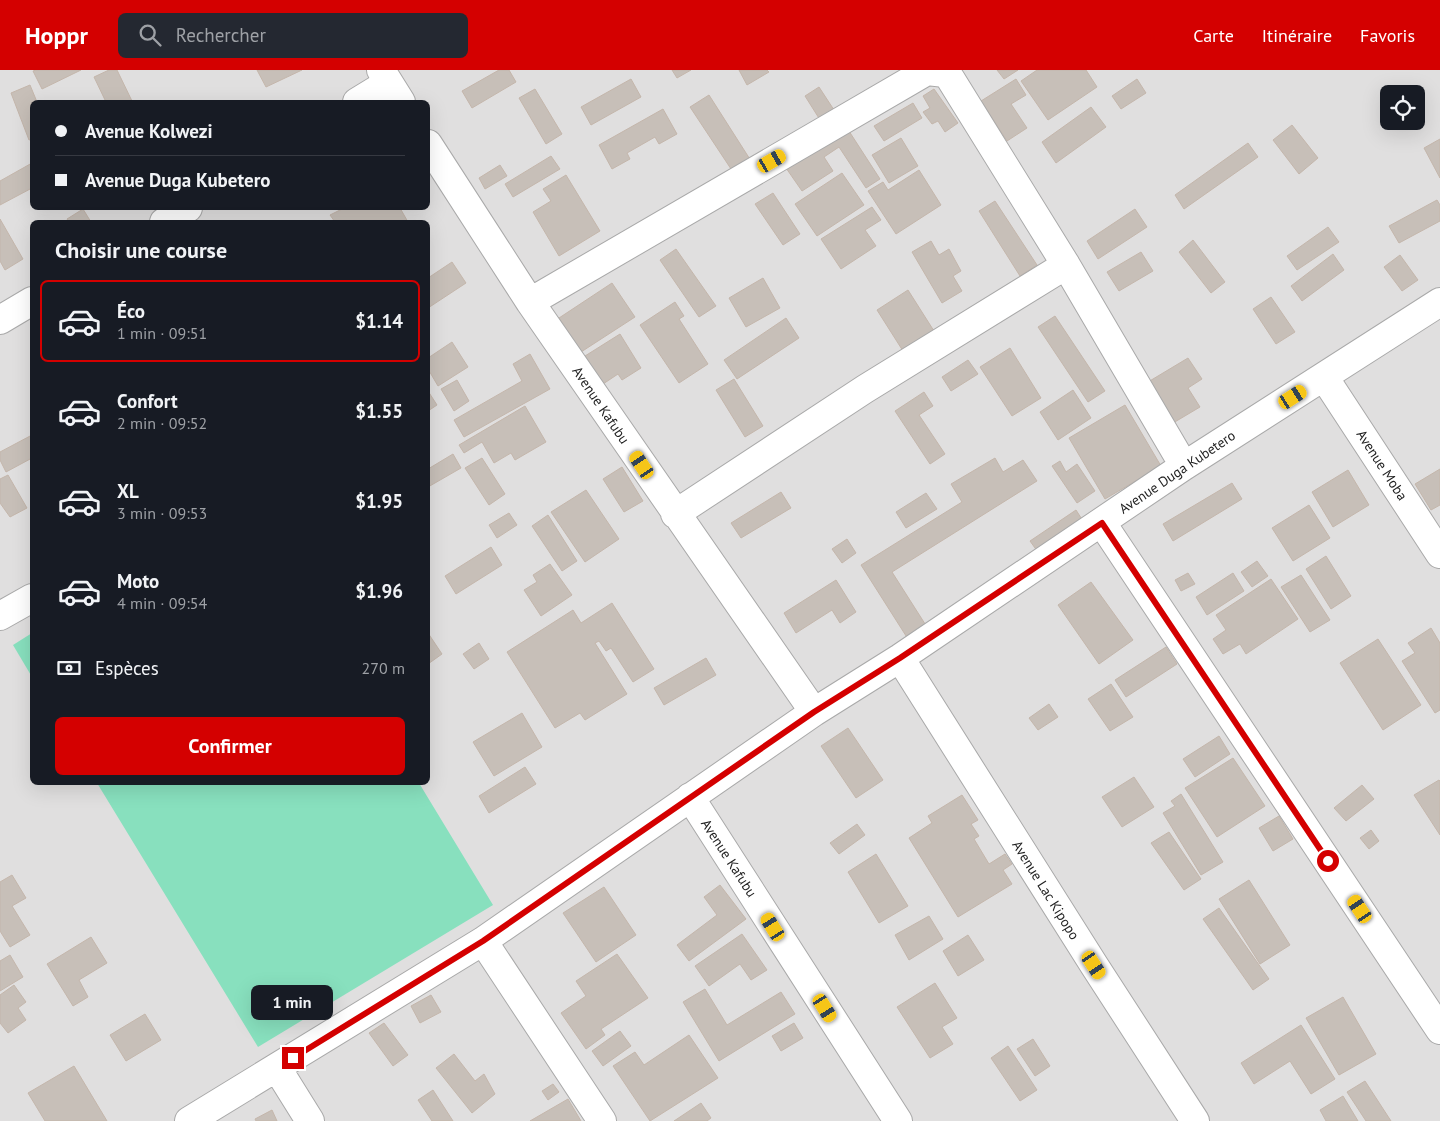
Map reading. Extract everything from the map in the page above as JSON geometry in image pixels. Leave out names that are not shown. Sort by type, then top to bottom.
[{"type":"street","points":[[530,302],[928,71],[944,73],[950,78],[1066,266],[1184,466]]},
{"type":"street","points":[[360,100],[390,85]]},
{"type":"street","name":"Avenue Kafubu","points":[[430,147],[530,302],[675,514],[814,712]]},
{"type":"street","points":[[167,220],[185,210]]},
{"type":"street","points":[[675,514],[865,388],[1066,266]]},
{"type":"street","points":[[0,320],[30,302]]},
{"type":"street","name":"Avenue Duga Kubetero","points":[[188,1121],[483,941],[814,712],[900,658],[1184,466],[1440,302]]},
{"type":"street","name":"Avenue Moba","points":[[1324,377],[1440,554]]},
{"type":"street","points":[[1102,523],[1440,1030]]},
{"type":"street","points":[[0,616],[30,599]]},
{"type":"street","name":"Avenue Lac Kipopo","points":[[900,658],[1195,1121]]},
{"type":"street","name":"Avenue Kafubu","points":[[690,797],[898,1121]]},
{"type":"street","points":[[483,941],[602,1121]]},
{"type":"street","points":[[277,1068],[310,1121]]},
{"type":"shaded area","points":[[0,70],[1440,70],[1440,1121],[0,1121]]},
{"type":"green space","points":[[30,634],[30,674],[13,645]]},
{"type":"green space","points":[[98,785],[420,785],[493,905],[258,1047]]},
{"type":"building","points":[[81,70],[42,89],[33,71]]},
{"type":"building","points":[[109,70],[117,70],[132,100],[105,100],[94,77]]},
{"type":"building","points":[[257,70],[302,70],[266,87]]},
{"type":"building","points":[[499,70],[509,70],[516,82],[472,108],[462,91]]},
{"type":"building","points":[[672,70],[691,70],[677,78]]},
{"type":"building","points":[[739,70],[767,70],[769,72],[747,85]]},
{"type":"building","points":[[997,70],[1018,70],[1004,79]]},
{"type":"building","points":[[1037,70],[1086,70],[1097,87],[1048,120],[1021,81]]},
{"type":"building","points":[[631,79],[641,97],[591,125],[581,107]]},
{"type":"building","points":[[1016,79],[1026,95],[1011,104],[1027,128],[1007,141],[981,101]]},
{"type":"building","points":[[1137,79],[1146,93],[1121,109],[1112,96]]},
{"type":"building","points":[[30,85],[36,100],[30,100],[30,140],[29,140],[11,93]]},
{"type":"building","points":[[819,87],[836,113],[822,123],[805,96]]},
{"type":"building","points":[[535,89],[562,134],[546,144],[519,98]]},
{"type":"building","points":[[934,89],[958,123],[945,132],[938,121],[932,124],[923,112],[930,108],[923,96]]},
{"type":"building","points":[[709,95],[753,164],[735,175],[690,107]]},
{"type":"building","points":[[913,103],[922,118],[884,141],[874,126]]},
{"type":"building","points":[[1091,107],[1106,127],[1056,163],[1042,142]]},
{"type":"building","points":[[663,109],[677,134],[659,144],[655,137],[627,153],[630,159],[612,169],[599,145]]},
{"type":"building","points":[[1292,125],[1318,158],[1299,174],[1273,140]]},
{"type":"building","points":[[847,128],[880,179],[866,188],[839,147],[824,157],[833,171],[802,191],[786,168]]},
{"type":"building","points":[[901,138],[918,166],[889,183],[872,155]]},
{"type":"building","points":[[1440,139],[1440,178],[1424,148]]},
{"type":"building","points":[[1248,143],[1258,157],[1184,209],[1175,195]]},
{"type":"building","points":[[551,156],[560,169],[513,197],[505,184]]},
{"type":"building","points":[[30,164],[30,189],[0,205],[0,181]]},
{"type":"building","points":[[500,165],[507,176],[485,189],[479,178]]},
{"type":"building","points":[[919,170],[941,205],[896,234],[868,191],[883,182],[888,190]]},
{"type":"building","points":[[842,173],[864,205],[817,236],[795,204]]},
{"type":"building","points":[[566,175],[600,231],[559,256],[533,212],[551,201],[543,189]]},
{"type":"building","points":[[773,193],[800,234],[783,245],[755,204]]},
{"type":"building","points":[[1437,200],[1440,205],[1440,221],[1399,243],[1389,226]]},
{"type":"building","points":[[995,201],[1037,265],[1020,276],[979,211]]},
{"type":"building","points":[[872,207],[881,220],[865,230],[876,246],[841,269],[821,239]]},
{"type":"building","points":[[1135,209],[1147,227],[1098,259],[1087,241]]},
{"type":"building","points":[[84,210],[90,220],[68,220]]},
{"type":"building","points":[[340,210],[401,210],[407,220],[334,220],[330,215]]},
{"type":"building","points":[[0,219],[23,259],[5,270],[0,261]]},
{"type":"building","points":[[1328,227],[1339,242],[1297,270],[1287,256]]},
{"type":"building","points":[[1193,240],[1225,282],[1211,293],[1179,252]]},
{"type":"building","points":[[931,241],[939,255],[949,249],[961,271],[953,276],[962,291],[942,303],[912,252]]},
{"type":"building","points":[[676,249],[716,306],[699,317],[660,260]]},
{"type":"building","points":[[1141,252],[1153,271],[1119,291],[1107,272]]},
{"type":"building","points":[[1333,254],[1344,270],[1302,301],[1291,286]]},
{"type":"building","points":[[1400,255],[1418,280],[1402,291],[1384,267]]},
{"type":"building","points":[[452,262],[466,283],[430,307],[430,277]]},
{"type":"building","points":[[763,278],[780,308],[746,327],[729,298]]},
{"type":"building","points":[[612,283],[635,317],[581,352],[559,318]]},
{"type":"building","points":[[908,290],[934,331],[903,351],[877,310]]},
{"type":"building","points":[[1271,297],[1295,332],[1276,344],[1253,309]]},
{"type":"building","points":[[675,302],[684,316],[679,319],[708,364],[679,383],[640,325]]},
{"type":"building","points":[[1055,316],[1105,391],[1088,402],[1038,327]]},
{"type":"building","points":[[786,318],[799,338],[737,379],[724,360]]},
{"type":"building","points":[[620,334],[641,368],[622,380],[618,374],[603,384],[585,356]]},
{"type":"building","points":[[452,342],[468,367],[438,386],[430,372],[430,357]]},
{"type":"building","points":[[1010,348],[1041,398],[1012,416],[980,367]]},
{"type":"building","points":[[530,354],[550,389],[464,437],[454,420],[522,381],[513,364]]},
{"type":"building","points":[[1188,358],[1202,379],[1188,388],[1200,407],[1168,426],[1143,385]]},
{"type":"building","points":[[968,360],[978,374],[951,391],[942,377]]},
{"type":"building","points":[[734,379],[763,426],[745,437],[716,390]]},
{"type":"building","points":[[457,380],[469,401],[454,411],[441,389]]},
{"type":"building","points":[[1073,390],[1091,418],[1058,440],[1040,412]]},
{"type":"building","points":[[924,392],[933,406],[919,415],[945,454],[930,464],[895,411]]},
{"type":"building","points":[[430,394],[437,405],[430,410]]},
{"type":"building","points":[[1125,405],[1161,466],[1105,499],[1069,438]]},
{"type":"building","points":[[525,406],[546,442],[515,460],[511,453],[494,463],[482,442],[464,453],[459,445]]},
{"type":"building","points":[[30,436],[30,459],[6,472],[0,460],[0,452]]},
{"type":"building","points":[[453,454],[461,468],[430,486],[430,468]]},
{"type":"building","points":[[482,458],[505,494],[489,505],[465,468]]},
{"type":"building","points":[[995,458],[1003,472],[1023,460],[1037,481],[892,572],[927,627],[908,639],[861,565],[962,502],[951,484]]},
{"type":"building","points":[[1060,461],[1066,472],[1077,464],[1095,491],[1077,503],[1052,466]]},
{"type":"building","points":[[622,467],[643,501],[624,512],[603,479]]},
{"type":"building","points":[[1440,469],[1440,505],[1431,510],[1415,484]]},
{"type":"building","points":[[1348,470],[1369,505],[1333,527],[1312,492]]},
{"type":"building","points":[[8,475],[27,508],[10,517],[0,503],[0,479]]},
{"type":"building","points":[[1232,483],[1242,499],[1173,541],[1163,524]]},
{"type":"building","points":[[586,490],[619,539],[585,562],[551,512]]},
{"type":"building","points":[[781,492],[791,508],[741,538],[731,523]]},
{"type":"building","points":[[926,493],[937,509],[906,528],[896,512]]},
{"type":"building","points":[[1309,505],[1330,538],[1293,561],[1272,528]]},
{"type":"building","points":[[1076,510],[1085,524],[1040,555],[1030,541]]},
{"type":"building","points":[[509,513],[517,525],[497,538],[489,525]]},
{"type":"building","points":[[548,515],[577,561],[562,571],[532,526]]},
{"type":"building","points":[[847,539],[856,553],[842,563],[832,549]]},
{"type":"building","points":[[491,547],[502,565],[456,594],[445,576]]},
{"type":"building","points":[[1326,556],[1351,596],[1331,609],[1306,569]]},
{"type":"building","points":[[1257,561],[1268,576],[1252,587],[1241,572]]},
{"type":"building","points":[[550,564],[572,595],[541,616],[524,590],[537,582],[533,575]]},
{"type":"building","points":[[1188,573],[1195,584],[1181,591],[1175,580]]},
{"type":"building","points":[[1233,573],[1244,591],[1207,615],[1196,597]]},
{"type":"building","points":[[1301,575],[1330,620],[1310,632],[1281,587]]},
{"type":"building","points":[[1271,579],[1298,619],[1246,654],[1240,644],[1223,654],[1213,639],[1226,630],[1216,615]]},
{"type":"building","points":[[836,580],[856,612],[840,623],[832,610],[796,633],[784,613]]},
{"type":"building","points":[[1091,582],[1133,640],[1099,664],[1058,605]]},
{"type":"building","points":[[612,603],[654,669],[633,682],[611,648],[606,651],[599,641],[595,643],[627,694],[585,720],[580,713],[555,728],[507,652],[573,610],[581,623]]},
{"type":"building","points":[[1431,628],[1440,643],[1440,710],[1435,713],[1402,661],[1415,653],[1408,643]]},
{"type":"building","points":[[430,636],[442,654],[430,663]]},
{"type":"building","points":[[1378,639],[1421,705],[1383,730],[1340,663]]},
{"type":"building","points":[[479,643],[489,659],[474,669],[463,654]]},
{"type":"building","points":[[1166,647],[1177,664],[1126,697],[1115,680]]},
{"type":"building","points":[[706,658],[716,675],[664,705],[654,688]]},
{"type":"building","points":[[1111,684],[1133,717],[1110,731],[1088,699]]},
{"type":"building","points":[[1049,704],[1058,717],[1038,730],[1029,718]]},
{"type":"building","points":[[522,713],[542,747],[494,776],[473,742]]},
{"type":"building","points":[[848,728],[883,780],[856,798],[821,746]]},
{"type":"building","points":[[1219,736],[1230,754],[1195,777],[1183,759]]},
{"type":"building","points":[[1233,758],[1265,806],[1217,837],[1185,788]]},
{"type":"building","points":[[525,767],[536,784],[489,813],[479,796]]},
{"type":"building","points":[[1134,777],[1154,807],[1122,827],[1102,797]]},
{"type":"building","points":[[1440,781],[1440,835],[1414,795]]},
{"type":"building","points":[[1362,785],[1374,799],[1346,821],[1334,808]]},
{"type":"building","points":[[1181,794],[1223,862],[1201,875],[1163,813],[1175,806],[1171,801]]},
{"type":"building","points":[[962,795],[978,820],[971,824],[979,836],[974,839],[989,864],[1005,854],[1012,864],[1003,870],[1012,884],[958,917],[909,838],[932,823],[928,816]]},
{"type":"building","points":[[1279,816],[1293,839],[1273,851],[1259,828]]},
{"type":"building","points":[[857,824],[865,835],[839,854],[830,843]]},
{"type":"building","points":[[1371,830],[1379,841],[1369,849],[1360,838]]},
{"type":"building","points":[[1169,832],[1201,879],[1184,890],[1151,843]]},
{"type":"building","points":[[876,854],[908,906],[879,923],[848,872]]},
{"type":"building","points":[[12,875],[26,898],[12,906],[30,935],[10,947],[0,931],[0,882]]},
{"type":"building","points":[[1249,880],[1290,945],[1260,964],[1219,899]]},
{"type":"building","points":[[720,885],[746,919],[689,961],[677,945],[717,915],[704,897]]},
{"type":"building","points":[[604,887],[636,935],[596,962],[563,913]]},
{"type":"building","points":[[1219,908],[1269,979],[1253,990],[1203,919]]},
{"type":"building","points":[[929,916],[943,939],[909,960],[895,935]]},
{"type":"building","points":[[742,934],[767,970],[751,980],[740,964],[709,986],[695,966]]},
{"type":"building","points":[[968,935],[984,960],[958,976],[943,951]]},
{"type":"building","points":[[91,937],[107,963],[79,980],[88,997],[73,1006],[47,964]]},
{"type":"building","points":[[617,954],[648,998],[601,1029],[605,1035],[586,1049],[561,1013],[586,996],[576,981]]},
{"type":"building","points":[[10,955],[23,977],[0,991],[0,961]]},
{"type":"building","points":[[935,983],[957,1018],[942,1027],[953,1044],[930,1058],[897,1007]]},
{"type":"building","points":[[14,985],[26,1002],[18,1008],[26,1020],[8,1033],[0,1023],[0,995]]},
{"type":"building","points":[[705,989],[727,1025],[781,992],[795,1014],[719,1061],[683,1002]]},
{"type":"building","points":[[431,995],[441,1012],[420,1023],[411,1006]]},
{"type":"building","points":[[1343,997],[1376,1054],[1339,1075],[1306,1018]]},
{"type":"building","points":[[145,1014],[161,1040],[126,1061],[110,1035]]},
{"type":"building","points":[[384,1023],[408,1055],[393,1066],[369,1033]]},
{"type":"building","points":[[794,1023],[803,1038],[781,1051],[772,1036]]},
{"type":"building","points":[[1301,1025],[1335,1079],[1311,1094],[1290,1061],[1254,1084],[1241,1063]]},
{"type":"building","points":[[620,1031],[631,1046],[603,1066],[592,1051]]},
{"type":"building","points":[[689,1035],[718,1078],[650,1121],[613,1066],[635,1052],[644,1065]]},
{"type":"building","points":[[1033,1039],[1050,1066],[1035,1076],[1017,1049]]},
{"type":"building","points":[[1008,1046],[1037,1090],[1020,1101],[991,1058]]},
{"type":"building","points":[[454,1054],[475,1081],[484,1074],[495,1094],[472,1113],[436,1068]]},
{"type":"building","points":[[74,1066],[107,1121],[45,1121],[28,1093]]},
{"type":"building","points":[[1365,1081],[1391,1121],[1366,1121],[1347,1092]]},
{"type":"building","points":[[553,1084],[559,1092],[548,1100],[542,1091]]},
{"type":"building","points":[[433,1090],[453,1121],[432,1121],[418,1100]]},
{"type":"building","points":[[1343,1096],[1358,1121],[1326,1121],[1320,1110]]},
{"type":"building","points":[[568,1099],[581,1121],[530,1121]]},
{"type":"building","points":[[701,1103],[711,1118],[707,1121],[674,1121]]},
{"type":"building","points":[[272,1110],[277,1121],[256,1121],[255,1119]]},
{"type":"route","points":[[293,1058],[483,941],[814,712],[900,658],[1102,523],[1328,861]]}]
